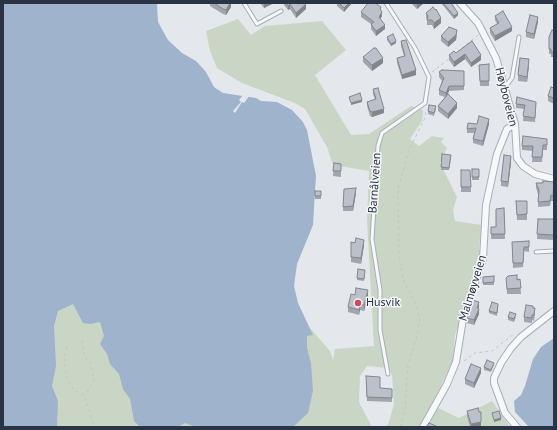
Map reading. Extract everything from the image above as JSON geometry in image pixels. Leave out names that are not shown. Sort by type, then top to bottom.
[{"type":"street","name":"Høyboveien","points":[[460,3],[482,30],[494,51],[515,124],[517,158],[535,174],[554,179]]},
{"type":"street","name":"Malmøyveien","points":[[423,427],[453,370],[463,319],[483,259],[486,205],[497,154],[507,129],[515,124]]},
{"type":"street","points":[[517,427],[506,413],[498,394],[494,378],[510,348],[521,337],[554,311]]},
{"type":"lane","points":[[244,3],[257,24],[281,11]]},
{"type":"lane","points":[[386,3],[415,48],[428,74],[427,99],[423,105]]},
{"type":"lane","points":[[505,87],[512,78],[519,37]]},
{"type":"lane","name":"Barnålveien","points":[[388,374],[380,325],[380,290],[372,240],[378,146],[382,133],[423,105]]},
{"type":"lane","points":[[536,252],[554,251]]},
{"type":"path","points":[[428,74],[479,35]]},
{"type":"path","points":[[400,427],[404,411],[408,364],[416,340],[420,319],[414,300],[404,282],[399,258],[398,188],[410,148],[426,116],[423,105]]},
{"type":"path","points":[[453,370],[471,356],[492,351],[515,333]]},
{"type":"path","points":[[82,340],[84,356],[91,364],[94,381],[85,396]]},
{"type":"path","points":[[66,347],[64,358],[66,376],[74,390],[85,396],[94,427]]},
{"type":"green space","points":[[238,19],[251,35],[265,26],[322,21],[346,50],[315,75],[351,135],[369,134],[411,106],[423,110],[422,121],[410,139],[411,140],[419,146],[432,136],[444,138],[441,142],[447,148],[440,163],[457,197],[453,210],[455,221],[481,225],[479,250],[481,251],[477,260],[471,290],[455,335],[453,361],[432,405],[459,418],[492,401],[510,427],[383,427],[388,425],[394,404],[392,374],[388,368],[367,366],[360,376],[359,402],[372,427],[3,427],[3,246],[311,329],[330,351],[333,360],[335,349],[374,346],[367,220],[369,171],[333,165],[327,147],[305,109],[295,103],[242,83],[217,68],[210,51],[206,31]]},
{"type":"water","points":[[3,3],[157,3],[158,22],[168,40],[182,53],[196,61],[206,72],[214,87],[223,93],[256,98],[261,101],[277,102],[292,110],[303,122],[307,130],[316,176],[313,225],[297,264],[294,286],[298,303],[313,335],[307,336],[307,348],[311,363],[313,391],[308,413],[293,427],[196,427],[185,423],[178,427],[140,427],[134,421],[130,399],[123,389],[119,374],[110,364],[107,354],[100,344],[104,336],[100,322],[90,324],[83,323],[73,304],[58,311],[54,326],[56,366],[52,386],[58,401],[57,427],[3,427]]},
{"type":"water","points":[[554,338],[554,427],[529,427],[515,412],[514,401],[521,395],[533,359],[541,347]]},
{"type":"pier","points":[[244,94],[250,95],[244,103],[242,102],[235,113],[233,111],[241,102],[239,100]]},
{"type":"building","points":[[214,3],[230,3],[226,10]]},
{"type":"building","points":[[286,3],[306,4],[296,13],[290,4],[288,6]]},
{"type":"building","points":[[339,3],[349,3],[344,8]]},
{"type":"building","points":[[368,3],[375,3],[381,7],[380,9],[382,12],[379,17],[385,25],[376,31],[371,24],[374,22],[361,12]]},
{"type":"building","points":[[443,3],[451,3],[458,13],[454,16]]},
{"type":"building","points":[[433,7],[435,10],[436,9],[441,18],[434,23],[432,20],[427,20],[428,16],[426,13]]},
{"type":"building","points":[[503,11],[512,27],[495,36],[490,28],[499,23],[495,16]]},
{"type":"building","points":[[530,15],[538,17],[534,34],[526,32]]},
{"type":"building","points":[[449,27],[457,30],[456,35],[448,42],[441,36]]},
{"type":"building","points":[[552,30],[554,31],[554,52],[551,52],[551,49],[549,49],[549,37]]},
{"type":"building","points":[[393,34],[396,41],[391,44],[387,37]]},
{"type":"building","points":[[406,40],[416,70],[402,75],[397,58],[405,56],[401,41]]},
{"type":"building","points":[[472,41],[481,55],[471,63],[465,54],[454,62],[449,55],[454,51],[456,53]]},
{"type":"building","points":[[376,48],[383,58],[372,65],[363,57]]},
{"type":"building","points":[[520,58],[529,59],[527,77],[518,75]]},
{"type":"building","points":[[489,64],[489,81],[480,81],[479,65]]},
{"type":"building","points":[[442,70],[464,71],[464,86],[449,86],[446,93],[439,90],[444,78],[439,72]]},
{"type":"building","points":[[551,87],[554,88],[554,98],[548,96]]},
{"type":"building","points":[[378,88],[384,109],[372,112],[370,111],[367,102],[376,99],[373,89]]},
{"type":"building","points":[[360,93],[362,100],[351,103],[349,97]]},
{"type":"building","points":[[448,94],[457,103],[448,114],[438,106]]},
{"type":"building","points":[[517,97],[536,102],[535,118],[523,116],[525,105],[516,104]]},
{"type":"building","points":[[429,105],[436,106],[434,113],[428,111]]},
{"type":"building","points":[[479,116],[489,119],[483,141],[473,139],[476,128],[467,129],[468,123],[477,124]]},
{"type":"building","points":[[523,136],[547,139],[547,145],[543,145],[542,157],[532,157],[533,146],[522,146]]},
{"type":"building","points":[[442,154],[451,155],[449,168],[441,167]]},
{"type":"building","points":[[504,155],[511,156],[508,182],[501,181]]},
{"type":"building","points":[[334,163],[341,164],[341,171],[333,171]]},
{"type":"building","points":[[472,169],[479,169],[479,177],[472,177]]},
{"type":"building","points":[[461,170],[470,170],[471,187],[461,187]]},
{"type":"building","points":[[543,181],[554,182],[553,196],[551,195],[550,201],[538,202],[539,190],[536,183],[543,183]]},
{"type":"building","points":[[356,188],[353,206],[343,207],[344,189]]},
{"type":"building","points":[[315,191],[321,191],[321,196],[315,196]]},
{"type":"building","points":[[516,201],[527,201],[527,214],[517,215]]},
{"type":"building","points":[[504,208],[505,234],[491,234],[491,227],[496,227],[496,209]]},
{"type":"building","points":[[538,219],[554,219],[554,235],[537,234]]},
{"type":"building","points":[[356,238],[364,240],[361,258],[351,257],[351,242],[355,243]]},
{"type":"building","points":[[529,241],[529,247],[524,247],[523,263],[513,263],[512,242]]},
{"type":"building","points":[[358,269],[365,270],[364,279],[357,278]]},
{"type":"building","points":[[517,275],[517,280],[520,279],[521,288],[507,289],[506,278],[508,276]]},
{"type":"building","points":[[494,276],[494,282],[483,283],[483,277]]},
{"type":"building","name":"Husvik","points":[[356,288],[368,290],[364,305],[360,304],[359,310],[348,307],[351,294],[355,295]]},
{"type":"building","points":[[472,300],[479,302],[477,308],[479,309],[474,320],[467,318]]},
{"type":"building","points":[[492,302],[498,304],[497,313],[489,311]]},
{"type":"building","points":[[526,305],[533,306],[533,308],[535,308],[532,318],[524,317]]},
{"type":"building","points":[[510,312],[516,314],[514,319],[508,317]]},
{"type":"building","points":[[487,360],[494,363],[491,370],[484,367]]},
{"type":"building","points":[[471,364],[481,368],[474,383],[465,379]]},
{"type":"building","points":[[366,376],[380,377],[380,388],[392,389],[392,398],[367,397]]},
{"type":"building","points":[[478,408],[479,412],[481,412],[481,422],[471,424],[467,411]]},
{"type":"building","points":[[499,411],[501,418],[494,420],[492,413]]},
{"type":"building","points":[[429,423],[438,427],[426,427]]},
{"type":"place","name":"Husvik","points":[[358,303]]}]
